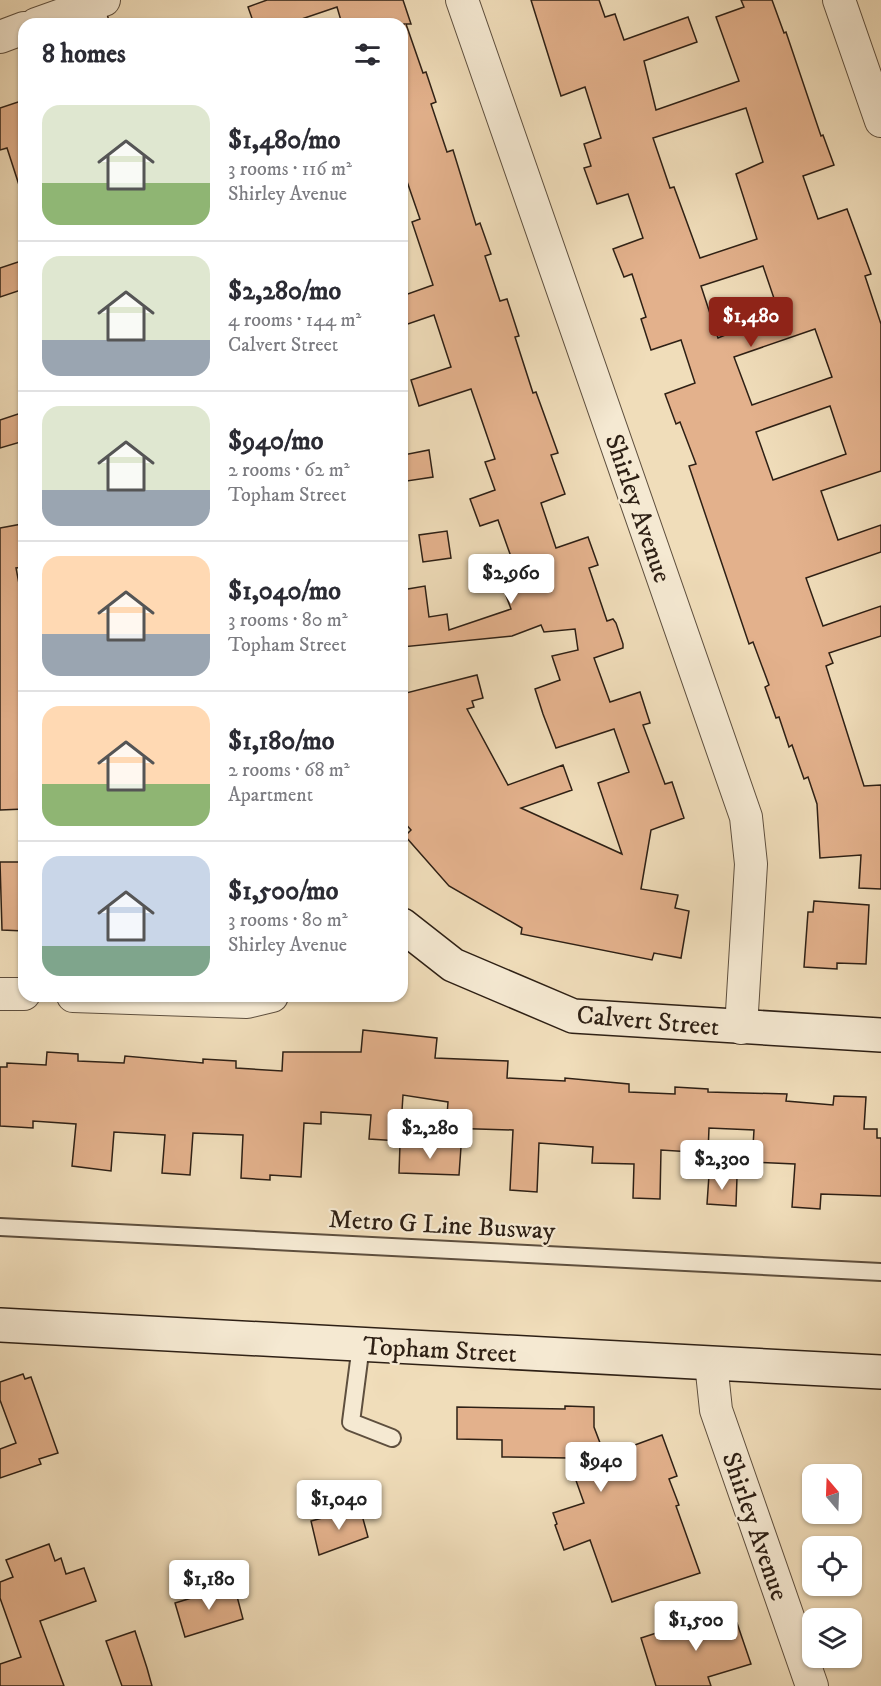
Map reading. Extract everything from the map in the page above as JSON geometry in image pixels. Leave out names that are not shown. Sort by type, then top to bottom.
[{"type":"main road","name":"Calvert Street","points":[[408,930],[453,965],[573,1016],[881,1035]]},
{"type":"main road","name":"Topham Street","points":[[0,1325],[881,1372]]},
{"type":"street","name":"Shirley Avenue","points":[[462,0],[746,817],[751,864],[741,1028]]},
{"type":"street","points":[[839,0],[881,121]]},
{"type":"street","points":[[57,18],[92,8]]},
{"type":"street","points":[[0,37],[18,30]]},
{"type":"street","points":[[0,993],[18,994]]},
{"type":"street","name":"Shirley Avenue","points":[[711,1363],[716,1410],[812,1686]]},
{"type":"lane","name":"Metro G Line Busway","points":[[0,1227],[881,1272]]},
{"type":"lane","points":[[361,1345],[351,1422],[392,1438]]},
{"type":"building","points":[[267,0],[403,0],[411,24],[408,24],[408,18],[340,18],[337,7],[305,18],[252,18],[248,7]]},
{"type":"building","points":[[531,0],[599,0],[605,17],[615,14],[624,40],[688,17],[697,42],[644,61],[656,110],[739,81],[716,17],[744,7],[741,0],[772,0],[784,33],[786,32],[821,136],[823,135],[834,165],[803,176],[818,219],[847,209],[871,274],[865,276],[881,324],[881,471],[821,491],[838,540],[881,525],[881,552],[806,578],[823,626],[881,606],[881,636],[829,653],[833,663],[826,666],[864,786],[881,785],[881,889],[859,888],[861,855],[820,858],[817,804],[808,777],[804,779],[792,745],[789,747],[779,717],[776,718],[765,687],[769,685],[753,642],[749,644],[689,466],[696,464],[680,422],[676,424],[665,394],[695,383],[681,340],[651,350],[641,319],[646,317],[632,274],[624,277],[613,249],[643,238],[628,194],[597,204],[584,168],[591,166],[584,144],[601,138],[585,87],[561,96]],"holes":[[[746,108],[763,162],[736,174],[757,239],[700,258],[674,187],[670,188],[653,138]],[[763,266],[779,313],[718,338],[701,286]],[[815,329],[832,377],[752,405],[734,357]],[[830,406],[846,454],[773,480],[756,432]]]},
{"type":"building","points":[[408,30],[436,102],[431,104],[447,152],[453,150],[476,225],[480,223],[491,254],[485,256],[500,301],[507,299],[519,336],[515,337],[533,393],[536,392],[558,453],[551,455],[565,494],[541,503],[556,548],[588,537],[598,565],[589,568],[607,621],[613,619],[616,623],[623,644],[623,648],[594,658],[610,702],[640,692],[650,723],[643,725],[665,784],[672,782],[684,818],[651,830],[641,889],[678,895],[675,908],[689,911],[681,958],[654,953],[652,960],[521,934],[522,928],[449,886],[408,839],[408,833],[411,830],[408,827],[408,692],[477,675],[483,698],[472,701],[474,707],[467,709],[508,785],[563,765],[572,790],[521,808],[622,854],[598,783],[629,772],[614,729],[556,748],[543,714],[535,689],[560,680],[552,656],[578,650],[575,629],[544,632],[541,625],[512,636],[408,646],[408,589],[425,586],[429,617],[447,614],[449,630],[511,609],[498,574],[515,568],[498,520],[480,526],[470,499],[495,490],[485,462],[495,459],[471,389],[419,406],[411,380],[451,367],[434,315],[408,324],[408,294],[433,285],[412,222],[420,219],[408,184]]},
{"type":"building","points":[[18,102],[18,182],[7,148],[0,150],[0,108]]},
{"type":"building","points":[[18,262],[18,291],[0,297],[0,268]]},
{"type":"building","points":[[18,414],[18,443],[0,448],[0,420]]},
{"type":"building","points":[[429,450],[433,477],[408,481],[408,454]]},
{"type":"building","points":[[18,525],[18,568],[16,568],[18,578],[18,809],[0,810],[0,528]]},
{"type":"building","points":[[447,531],[451,558],[423,562],[419,535]]},
{"type":"building","points":[[0,862],[18,862],[18,931],[2,930]]},
{"type":"building","points":[[814,901],[869,905],[866,964],[837,963],[837,969],[804,967],[808,912],[813,912]]},
{"type":"building","points":[[363,1030],[437,1038],[435,1058],[508,1061],[507,1078],[565,1081],[565,1078],[629,1084],[629,1092],[675,1094],[675,1087],[708,1089],[708,1092],[787,1094],[786,1101],[833,1105],[834,1096],[866,1097],[864,1129],[877,1129],[877,1138],[881,1138],[881,1196],[821,1194],[820,1209],[792,1207],[795,1164],[752,1162],[754,1130],[709,1128],[708,1153],[661,1150],[660,1199],[633,1198],[634,1164],[592,1163],[593,1147],[539,1143],[537,1192],[510,1190],[513,1130],[446,1128],[448,1102],[403,1095],[400,1141],[369,1139],[371,1115],[321,1112],[321,1124],[304,1123],[301,1177],[270,1175],[270,1180],[241,1178],[243,1135],[193,1133],[190,1175],[162,1173],[165,1135],[114,1132],[111,1171],[72,1166],[76,1124],[33,1121],[33,1128],[0,1126],[0,1067],[7,1067],[7,1063],[46,1065],[47,1052],[78,1054],[78,1061],[124,1063],[125,1056],[203,1063],[203,1059],[236,1061],[236,1068],[282,1071],[283,1052],[361,1052]]},
{"type":"building","points":[[400,1144],[461,1147],[459,1175],[399,1173]]},
{"type":"building","points":[[709,1175],[737,1177],[736,1206],[707,1204]]},
{"type":"building","points":[[23,1374],[25,1379],[31,1377],[58,1453],[39,1459],[41,1464],[0,1478],[0,1449],[16,1443],[0,1400],[0,1382]]},
{"type":"building","points":[[565,1406],[594,1407],[594,1427],[605,1456],[662,1435],[677,1476],[669,1479],[679,1505],[676,1506],[700,1573],[612,1602],[590,1540],[564,1550],[555,1525],[557,1524],[553,1513],[584,1503],[568,1458],[502,1457],[502,1440],[457,1439],[457,1407],[565,1409]]},
{"type":"building","points":[[360,1508],[368,1537],[319,1555],[311,1521]]},
{"type":"building","points":[[49,1544],[55,1561],[61,1558],[66,1574],[84,1568],[96,1601],[40,1621],[64,1686],[0,1686],[0,1664],[21,1657],[0,1598],[0,1582],[13,1577],[6,1560]]},
{"type":"building","points":[[234,1585],[243,1619],[185,1637],[175,1603]]},
{"type":"building","points":[[727,1610],[732,1625],[737,1623],[751,1664],[708,1677],[711,1686],[656,1686],[641,1638]]},
{"type":"building","points":[[135,1631],[152,1686],[122,1686],[106,1641]]}]
